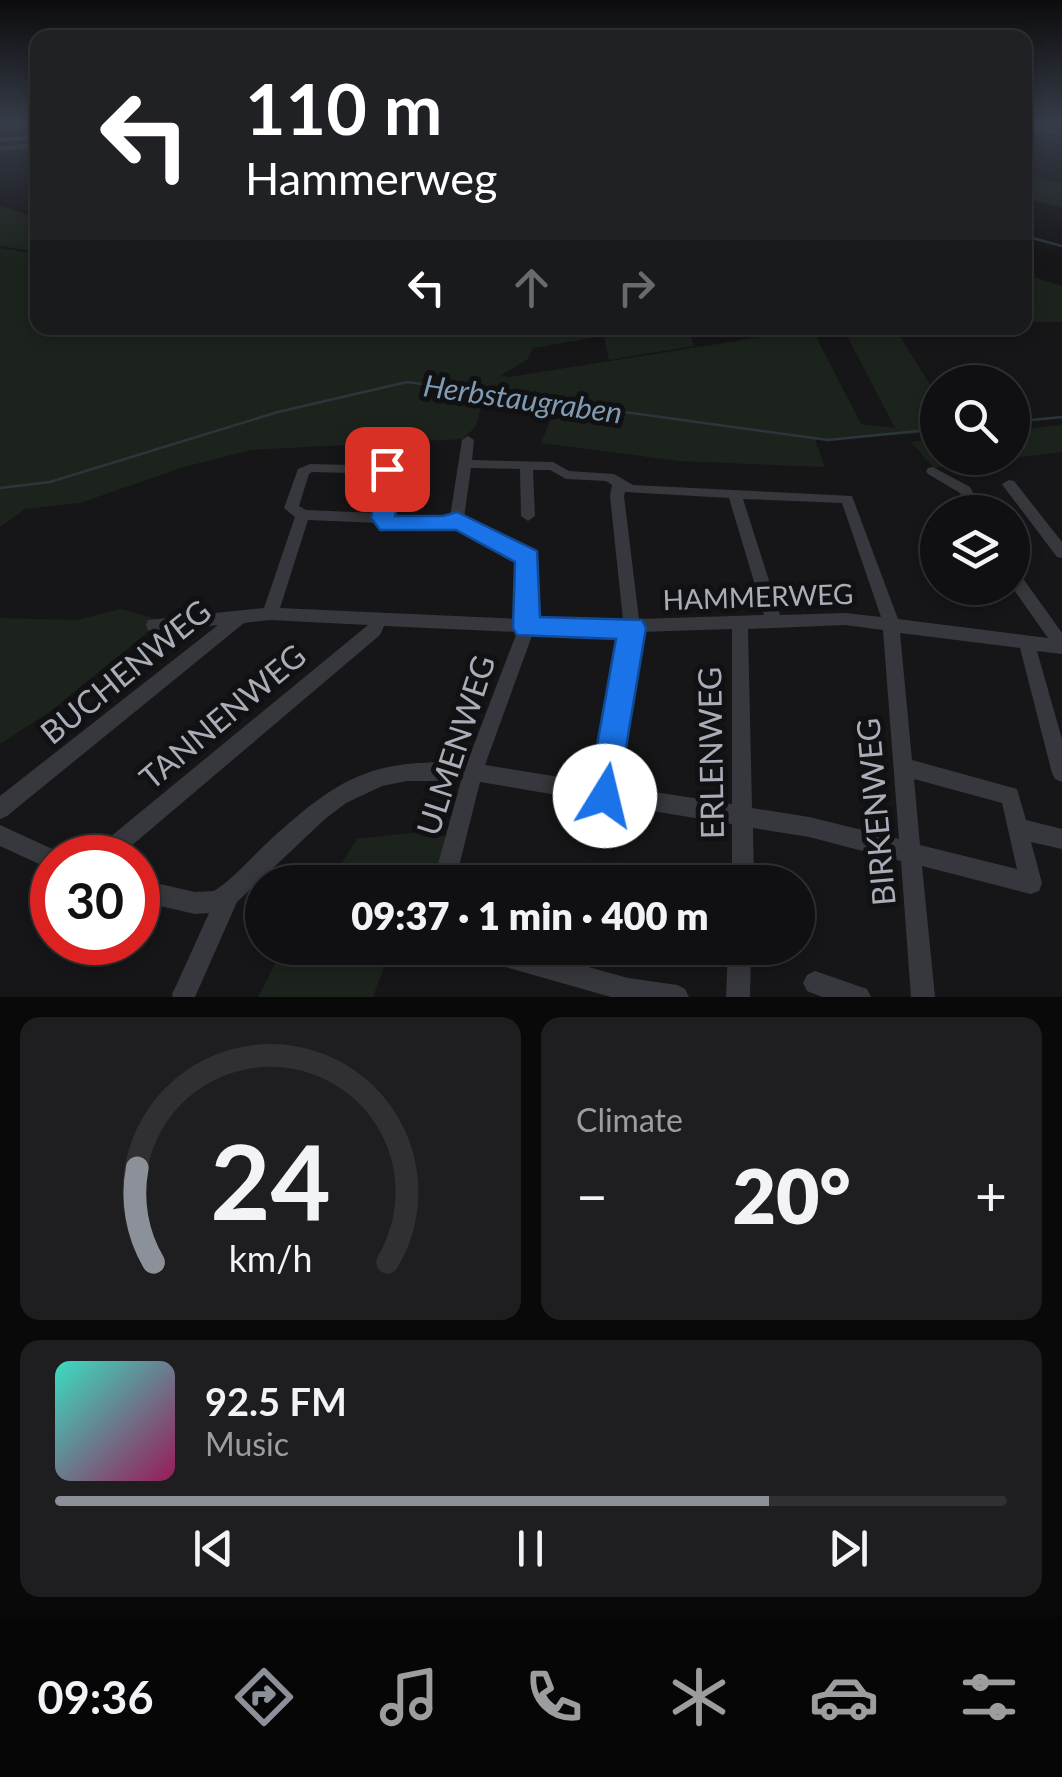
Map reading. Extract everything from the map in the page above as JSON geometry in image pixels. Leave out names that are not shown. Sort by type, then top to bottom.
[{"type":"street","points":[[382,518],[392,472],[387,469],[302,472],[290,508],[302,516],[446,525],[457,520],[468,440]]},
{"type":"street","points":[[463,464],[553,466],[566,475],[609,478],[619,485],[734,494],[774,621]]},
{"type":"street","points":[[526,466],[528,516]]},
{"type":"street","points":[[940,475],[968,495]]},
{"type":"street","points":[[1008,484],[1062,553]]},
{"type":"street","points":[[605,796],[632,628],[619,485]]},
{"type":"street","name":"BIRKENWEG","points":[[734,494],[847,499],[891,622],[922,997]]},
{"type":"street","points":[[270,614],[302,516]]},
{"type":"street","name":"ULMENWEG","points":[[448,865],[473,772],[527,628],[528,558],[457,520]]},
{"type":"street","points":[[1030,600],[1062,646]]},
{"type":"street","name":"HAMMERWEG","points":[[154,625],[270,614],[527,628],[891,622],[1062,646]]},
{"type":"street","name":"BUCHENWEG","points":[[0,810],[241,616]]},
{"type":"street","name":"TANNENWEG","points":[[128,835],[374,630],[379,619]]},
{"type":"street","name":"ERLENWEG","points":[[740,622],[744,865]]},
{"type":"street","points":[[1026,641],[1062,773]]},
{"type":"street","points":[[184,994],[228,896],[315,814],[363,781],[401,770],[473,772],[745,816],[1031,883],[1010,796],[903,767]]},
{"type":"street","points":[[1018,828],[1062,839]]},
{"type":"street","points":[[0,835],[30,849]]},
{"type":"street","points":[[160,895],[196,904],[228,896]]},
{"type":"street","points":[[540,965],[628,990],[677,997]]},
{"type":"street","points":[[738,997],[739,965]]},
{"type":"street","points":[[815,982],[859,997]]},
{"type":"shaded area","points":[[1032,177],[1062,183],[1062,208],[1032,200]]},
{"type":"shaded area","points":[[0,206],[30,216],[30,251],[0,246]]},
{"type":"shaded area","points":[[0,248],[30,253],[30,335],[690,335],[694,346],[609,360],[604,336],[533,348],[528,359],[500,376],[509,377],[774,335],[815,335],[861,424],[895,428],[847,335],[899,335],[920,368],[920,433],[815,440],[825,467],[679,461],[541,443],[557,404],[484,394],[476,426],[463,439],[251,450],[184,467],[80,503],[25,509],[0,527]]},
{"type":"shaded area","points":[[1032,276],[1062,286],[1062,322],[1032,322]]},
{"type":"shaded area","points":[[1062,425],[1062,452],[1030,456],[1030,428]]},
{"type":"shaded area","points":[[121,609],[156,619],[149,631],[51,711],[0,744],[0,618],[77,620]]},
{"type":"shaded area","points":[[418,832],[451,837],[442,865],[340,865],[357,839]]},
{"type":"shaded area","points":[[274,965],[385,965],[373,997],[258,997]]},
{"type":"waterway","points":[[1032,238],[1062,246]]},
{"type":"waterway","name":"Herbstaugraben","points":[[0,488],[50,482],[278,412],[407,382],[828,440],[920,431]]},
{"type":"waterway","name":"Herbstaugraben","points":[[1030,420],[1062,417]]},
{"type":"route","points":[[387,469],[392,472],[382,518],[388,524],[446,525],[457,520],[528,558],[527,628],[632,628],[605,796]]}]
